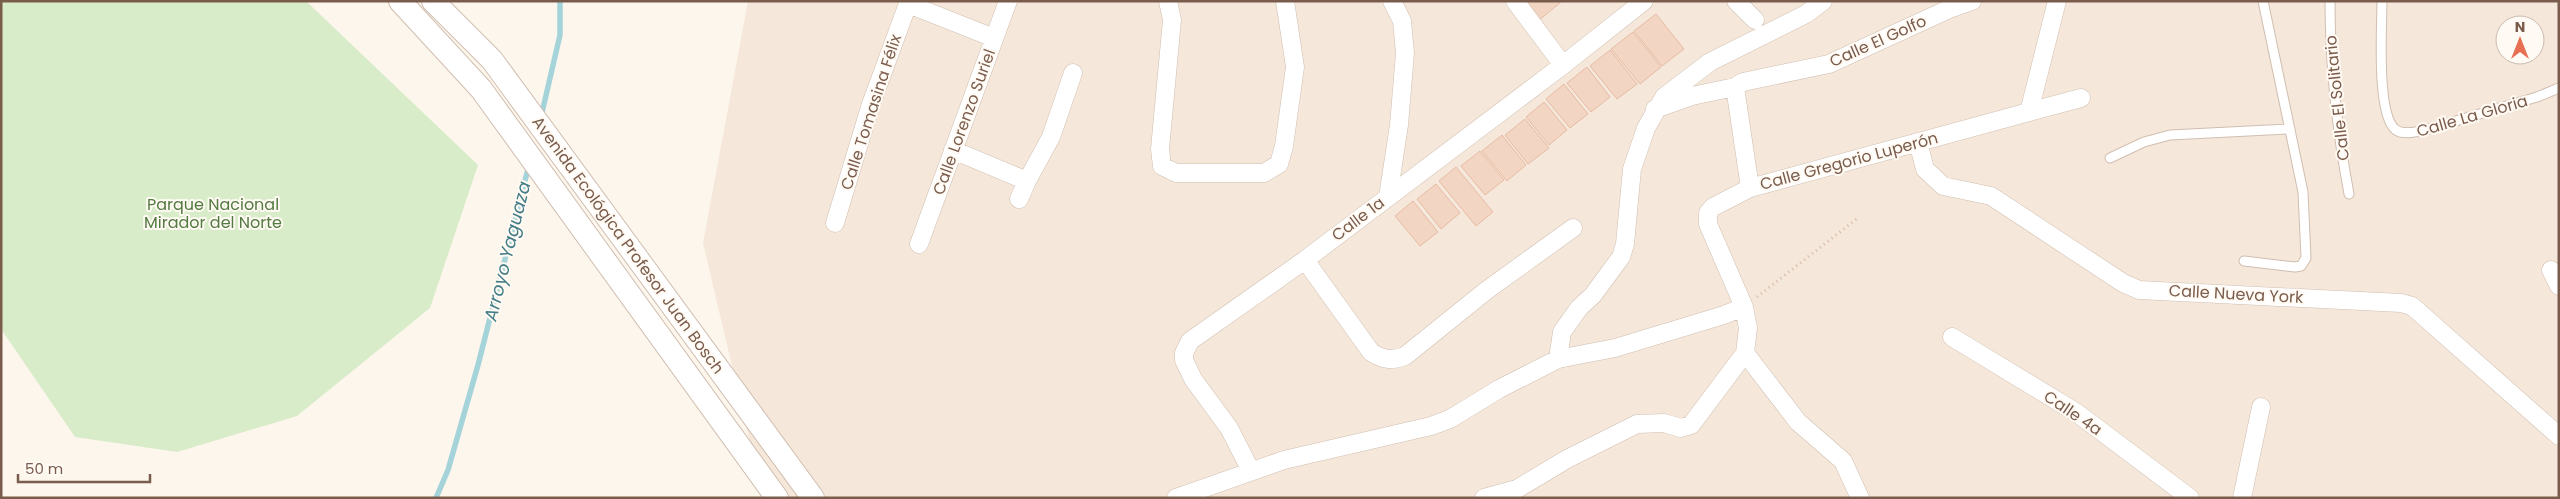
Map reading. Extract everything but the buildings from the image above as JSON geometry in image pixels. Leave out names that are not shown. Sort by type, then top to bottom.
[{"type":"street","name":"Avenida Ecológica Profesor Juan Bosch","points":[[400,1],[481,89],[778,498]]},
{"type":"street","name":"Avenida Ecológica Profesor Juan Bosch","points":[[433,1],[492,60],[594,196],[813,498]]},
{"type":"street","name":"Calle Lorenzo Suriel","points":[[920,244],[1008,1]]},
{"type":"street","points":[[1168,1],[1172,20],[1160,149],[1162,166],[1176,173],[1264,173],[1279,164],[1284,146],[1295,67],[1285,1]]},
{"type":"street","points":[[1388,197],[1399,126],[1405,53],[1402,21],[1392,1]]},
{"type":"street","points":[[1515,1],[1563,65]]},
{"type":"street","name":"Calle 1a","points":[[1251,471],[1229,428],[1193,379],[1184,360],[1184,354],[1190,341],[1197,334],[1305,260],[1563,65],[1644,1]]},
{"type":"street","points":[[1736,1],[1755,20]]},
{"type":"street","points":[[1558,359],[1562,332],[1579,308],[1593,295],[1620,258],[1625,244],[1632,169],[1655,109],[1677,84],[1710,62],[1806,14],[1823,1]]},
{"type":"street","name":"Calle El Golfo","points":[[1655,109],[1692,96],[1735,87],[1743,82],[1829,64],[1949,9],[1972,1]]},
{"type":"street","points":[[2029,112],[2058,1]]},
{"type":"street","points":[[908,3],[994,38]]},
{"type":"street","name":"Calle Tomasina Félix","points":[[835,223],[871,104],[908,3]]},
{"type":"street","points":[[1019,199],[1051,137],[1073,73]]},
{"type":"street","points":[[1735,87],[1750,188]]},
{"type":"street","name":"Calle Gregorio Luperón","points":[[1745,353],[1748,328],[1744,307],[1708,224],[1708,213],[1713,207],[1750,188],[2081,98]]},
{"type":"street","name":"Calle Nueva York","points":[[1918,142],[1926,169],[1943,186],[1992,196],[2123,283],[2139,290],[2401,302],[2412,306],[2559,436]]},
{"type":"street","points":[[953,150],[1027,181]]},
{"type":"street","points":[[1305,260],[1371,352],[1388,360],[1398,359],[1405,356],[1486,290],[1573,228]]},
{"type":"street","points":[[2551,270],[2559,286]]},
{"type":"street","points":[[637,305],[662,289]]},
{"type":"street","points":[[1176,498],[1291,458],[1432,426],[1450,419],[1500,388],[1558,359],[1615,348],[1724,316],[1744,307]]},
{"type":"street","name":"Calle 4a","points":[[1952,337],[2077,413],[2190,498]]},
{"type":"street","points":[[1484,498],[1517,489],[1567,459],[1637,424],[1664,423],[1681,428],[1691,425],[1745,353],[1798,422],[1843,461],[1860,498]]},
{"type":"street","points":[[2242,498],[2261,406]]},
{"type":"lane","points":[[2244,261],[2295,267],[2305,263],[2306,219],[2303,192],[2263,1]]},
{"type":"lane","name":"Calle El Solitario","points":[[2330,1],[2332,70],[2339,144],[2349,194]]},
{"type":"lane","name":"Calle La Gloria","points":[[2382,1],[2382,93],[2387,118],[2396,130],[2407,133],[2422,131],[2537,98],[2559,88]]},
{"type":"lane","points":[[2110,158],[2144,142],[2170,135],[2290,129]]},
{"type":"path","points":[[1744,307],[1859,217]]},
{"type":"shaded area","points":[[748,1],[2559,1],[2559,498],[763,498],[703,243]]},
{"type":"green space","name":"Parque Nacional Mirador del Norte","points":[[1,1],[306,1],[478,165],[430,308],[297,416],[177,452],[75,437],[1,329]]},
{"type":"waterway","name":"Arroyo Yaguaza","points":[[541,117],[560,35],[560,1]]},
{"type":"waterway","name":"Arroyo Yaguaza","points":[[436,498],[448,470],[478,365],[529,165]]}]
